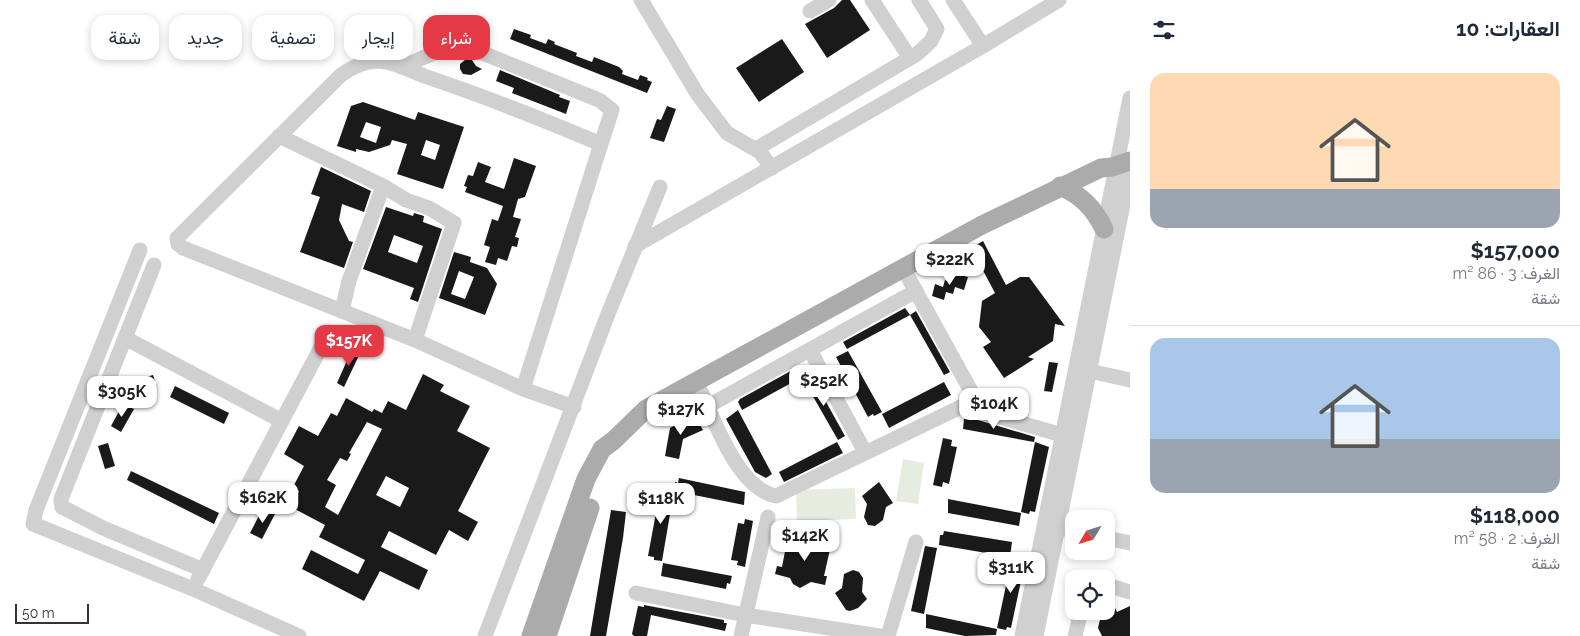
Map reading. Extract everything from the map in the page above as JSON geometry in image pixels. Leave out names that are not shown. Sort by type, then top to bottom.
[{"type":"main road","points":[[531,636],[586,479],[602,449],[613,441],[646,408],[903,268],[1060,186],[1121,161]]},
{"type":"main road","points":[[1060,186],[1071,191],[1086,203],[1099,217],[1104,229]]},
{"type":"main road","points":[[547,636],[596,490],[612,452],[613,441]]},
{"type":"street","points":[[641,0],[698,95],[727,134],[756,149],[772,168]]},
{"type":"street","points":[[810,11],[829,0]]},
{"type":"street","points":[[872,0],[910,58]]},
{"type":"street","points":[[756,149],[910,58],[932,41],[937,29],[919,0]]},
{"type":"street","points":[[953,0],[982,46]]},
{"type":"street","points":[[635,246],[1059,0]]},
{"type":"street","points":[[402,67],[450,47],[466,48],[598,100],[612,110],[523,389]]},
{"type":"street","points":[[574,407],[523,389],[415,340],[183,248],[177,241],[180,234],[350,68],[378,61],[402,67],[508,104],[601,144]]},
{"type":"street","points":[[1036,636],[1089,371],[1130,98]]},
{"type":"street","points":[[279,136],[383,186],[406,200],[429,208],[454,223],[415,340]]},
{"type":"street","points":[[1022,636],[1104,229],[1121,161]]},
{"type":"street","points":[[342,311],[349,281],[383,186]]},
{"type":"street","points":[[485,636],[635,246],[660,187]]},
{"type":"street","points":[[140,250],[36,510],[33,524],[193,589],[299,636]]},
{"type":"street","points":[[154,265],[61,499],[62,508],[203,570]]},
{"type":"street","points":[[696,381],[737,465],[754,486],[766,494],[776,496],[969,403],[974,396],[903,268]]},
{"type":"street","points":[[708,406],[916,291]]},
{"type":"street","points":[[193,589],[329,332]]},
{"type":"street","points":[[124,338],[282,421]]},
{"type":"street","points":[[810,350],[865,452]]},
{"type":"street","points":[[1089,371],[1130,380]]},
{"type":"street","points":[[962,406],[1062,435]]},
{"type":"street","points":[[741,636],[768,517]]},
{"type":"street","points":[[1058,528],[1065,529]]},
{"type":"street","points":[[1115,540],[1130,543]]},
{"type":"street","points":[[888,636],[916,542]]},
{"type":"street","points":[[1115,587],[1130,592]]},
{"type":"street","points":[[636,593],[745,615],[880,636]]},
{"type":"street","points":[[1075,636],[1079,620]]},
{"type":"shaded area","points":[[903,459],[924,463],[918,504],[896,501]]},
{"type":"shaded area","points":[[855,488],[856,519],[797,521],[796,490]]},
{"type":"building","points":[[842,0],[850,0],[870,30],[827,58],[805,24],[834,8]]},
{"type":"building","points":[[514,29],[531,35],[530,38],[546,44],[548,39],[555,42],[554,44],[577,53],[576,56],[592,62],[594,57],[619,67],[623,71],[622,74],[638,80],[640,75],[652,82],[647,93],[510,39]]},
{"type":"building","points":[[782,39],[804,72],[759,102],[736,68]]},
{"type":"building","points":[[465,60],[472,60],[476,66],[482,69],[471,75],[463,74],[460,64]]},
{"type":"building","points":[[500,70],[570,101],[566,114],[512,93],[514,88],[496,81]]},
{"type":"building","points":[[363,102],[415,120],[418,112],[464,127],[443,189],[397,174],[407,144],[392,140],[390,145],[369,152],[356,149],[356,152],[337,146],[351,106]],"holes":[[[366,122],[381,127],[376,143],[360,137]],[[426,140],[440,145],[435,160],[421,155]]]},
{"type":"building","points":[[667,106],[676,109],[664,142],[650,138],[657,119],[661,120]]},
{"type":"building","points":[[514,158],[536,166],[525,197],[518,199],[513,217],[521,219],[515,237],[519,238],[517,247],[512,246],[507,261],[498,258],[496,265],[485,262],[490,247],[484,245],[492,219],[498,221],[503,206],[465,192],[467,187],[464,186],[468,175],[473,176],[478,162],[491,167],[485,182],[504,189]]},
{"type":"building","points":[[321,167],[371,191],[364,212],[342,204],[339,220],[349,241],[353,242],[344,268],[300,252],[320,197],[311,194]]},
{"type":"building","points":[[386,207],[413,216],[414,213],[424,216],[423,222],[442,229],[418,302],[410,299],[414,288],[363,269]],"holes":[[[394,235],[423,246],[417,263],[388,252]]]},
{"type":"building","points":[[983,241],[1006,285],[1020,277],[1029,277],[1065,326],[1055,324],[1053,341],[1028,357],[1034,359],[1004,378],[983,347],[991,342],[979,327],[982,301],[995,293],[971,248]]},
{"type":"building","points":[[454,252],[471,257],[470,262],[487,268],[497,284],[485,315],[439,298]],"holes":[[[459,271],[474,277],[465,299],[451,294]]]},
{"type":"building","points":[[953,273],[968,277],[964,290],[955,287],[953,294],[946,292],[944,300],[932,296],[935,284],[943,287],[945,280],[951,282]]},
{"type":"building","points":[[905,308],[910,315],[847,349],[843,342]]},
{"type":"building","points":[[916,311],[950,372],[944,375],[910,315]]},
{"type":"building","points":[[353,347],[361,351],[344,387],[337,383]]},
{"type":"building","points":[[848,351],[882,412],[874,416],[873,414],[868,417],[836,357]]},
{"type":"building","points":[[1049,362],[1058,363],[1052,392],[1044,391]]},
{"type":"building","points":[[798,367],[804,376],[742,410],[738,402],[740,399]]},
{"type":"building","points":[[423,374],[444,385],[440,391],[470,406],[457,431],[490,448],[458,511],[478,522],[468,541],[449,530],[436,555],[389,531],[381,547],[428,570],[419,590],[380,571],[364,601],[302,569],[311,550],[358,574],[365,560],[319,537],[325,525],[291,507],[299,491],[293,487],[304,466],[284,454],[299,426],[318,436],[331,413],[337,416],[346,398],[372,412],[374,409],[382,413],[388,401],[406,410]],"holes":[[[367,422],[382,429],[338,515],[325,507],[336,485],[327,480],[340,458],[347,461],[351,454],[349,453]],[[386,476],[409,488],[400,507],[376,495]]]},
{"type":"building","points":[[153,375],[157,387],[133,394],[129,382]]},
{"type":"building","points":[[811,375],[845,436],[838,440],[803,379]]},
{"type":"building","points":[[944,382],[951,395],[889,428],[882,414]]},
{"type":"building","points":[[175,386],[229,413],[224,424],[170,397]]},
{"type":"building","points":[[123,404],[134,409],[121,432],[111,426]]},
{"type":"building","points":[[738,410],[772,474],[766,478],[755,472],[726,419]]},
{"type":"building","points":[[694,415],[703,430],[683,439],[679,459],[665,456],[670,428]]},
{"type":"building","points":[[968,417],[1035,437],[1034,442],[963,429],[964,419]]},
{"type":"building","points":[[943,438],[952,440],[951,446],[957,447],[949,484],[943,482],[942,487],[933,485]]},
{"type":"building","points":[[837,442],[843,453],[784,482],[779,472]]},
{"type":"building","points":[[1035,442],[1049,447],[1035,512],[1030,511],[1029,514],[1021,512]]},
{"type":"building","points":[[108,443],[115,466],[105,469],[98,446]]},
{"type":"building","points":[[131,471],[219,513],[214,524],[127,480]]},
{"type":"building","points":[[679,478],[745,492],[744,505],[674,491],[675,482],[678,483]]},
{"type":"building","points":[[879,482],[893,503],[886,507],[883,520],[875,526],[868,525],[864,517],[867,504],[862,496]]},
{"type":"building","points":[[666,490],[674,491],[662,561],[654,560],[654,557],[648,556],[660,491],[666,492]]},
{"type":"building","points":[[948,499],[1021,513],[1019,526],[948,513]]},
{"type":"building","points":[[263,508],[275,514],[262,539],[250,533]]},
{"type":"building","points":[[611,510],[626,512],[623,538],[606,636],[590,636]]},
{"type":"building","points":[[745,519],[753,521],[745,567],[737,565],[738,561],[731,560],[738,523],[744,524]]},
{"type":"building","points":[[944,531],[1012,542],[1010,557],[939,545],[940,535],[943,535]]},
{"type":"building","points":[[788,536],[831,545],[824,576],[827,576],[825,585],[811,582],[800,588],[793,584],[790,578],[775,574],[777,566],[782,567]]},
{"type":"building","points":[[925,546],[937,548],[924,614],[911,611]]},
{"type":"building","points":[[1012,557],[1025,562],[1011,628],[1007,627],[1006,630],[997,628]]},
{"type":"building","points":[[663,563],[732,576],[730,584],[727,583],[726,589],[661,576]]},
{"type":"building","points":[[853,570],[859,572],[863,578],[862,592],[867,599],[858,608],[850,611],[846,610],[835,593],[842,588],[844,574]]},
{"type":"building","points":[[644,605],[724,620],[724,623],[727,623],[725,631],[651,615],[647,636],[634,636],[632,634],[638,606],[644,607]]},
{"type":"building","points":[[1130,606],[1130,636],[1102,636],[1098,628],[1100,620],[1115,620],[1115,608],[1117,612]]},
{"type":"building","points":[[926,614],[997,629],[996,635],[965,636],[926,628]]}]
